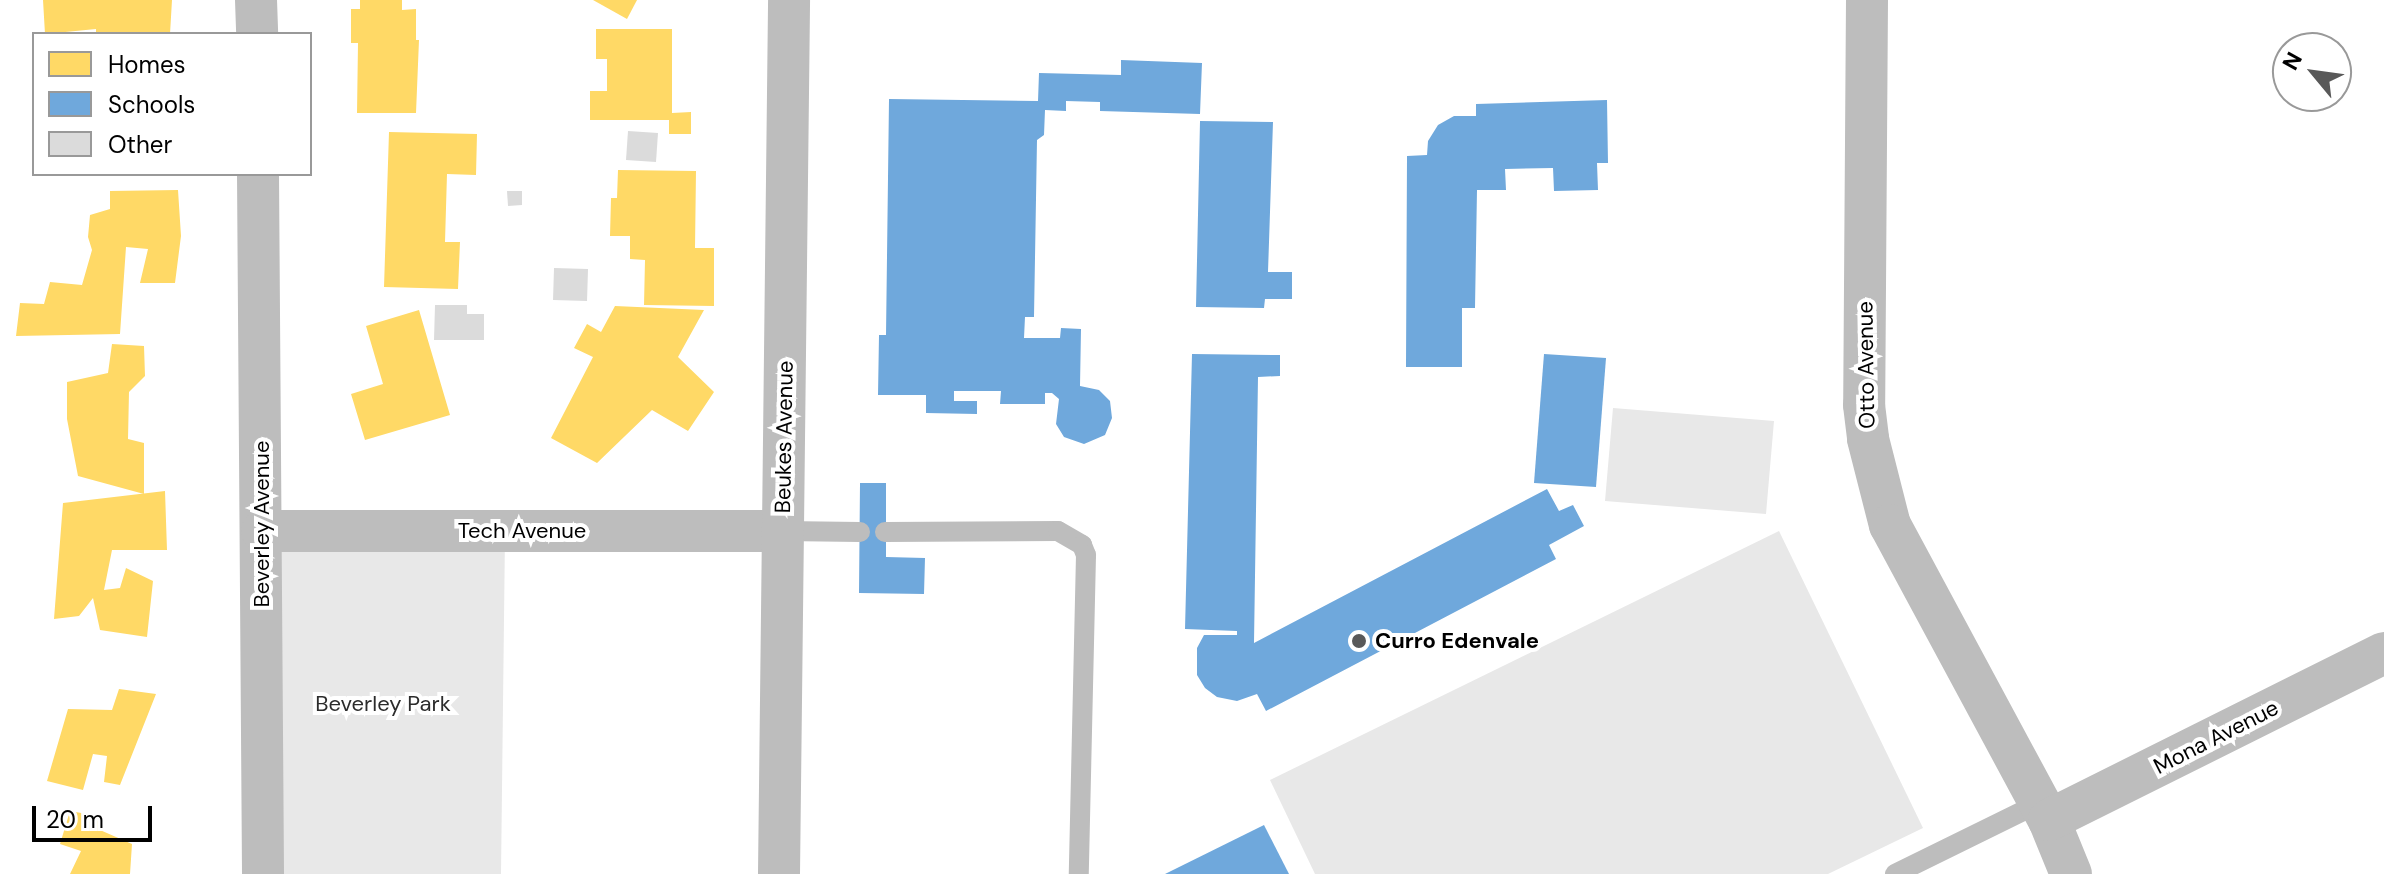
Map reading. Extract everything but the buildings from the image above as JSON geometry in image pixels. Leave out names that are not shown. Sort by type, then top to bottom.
[{"type":"street","points":[[256,0],[257,32]]},
{"type":"street","name":"Beukes Avenue","points":[[779,874],[789,0]]},
{"type":"street","name":"Otto Avenue","points":[[1867,0],[1864,405],[1868,439],[1890,525],[2044,811],[2071,874]]},
{"type":"street","name":"Beverley Avenue","points":[[258,176],[263,874]]},
{"type":"street","name":"Tech Avenue","points":[[262,531],[783,531]]},
{"type":"street","name":"Mona Avenue","points":[[2044,811],[2384,653]]},
{"type":"lane","points":[[783,531],[860,532]]},
{"type":"lane","points":[[885,532],[1058,531],[1082,545],[1086,555],[1079,874]]},
{"type":"lane","points":[[1895,874],[2044,811]]},
{"type":"green space","points":[[1613,408],[1774,421],[1766,514],[1605,501]]},
{"type":"green space","name":"Beverley Park","points":[[262,531],[505,534],[501,874],[263,874]]},
{"type":"green space","points":[[1779,531],[1923,828],[1828,874],[1315,874],[1270,780]]},
{"type":"place","name":"Curro Edenvale","points":[[1359,641]]}]
